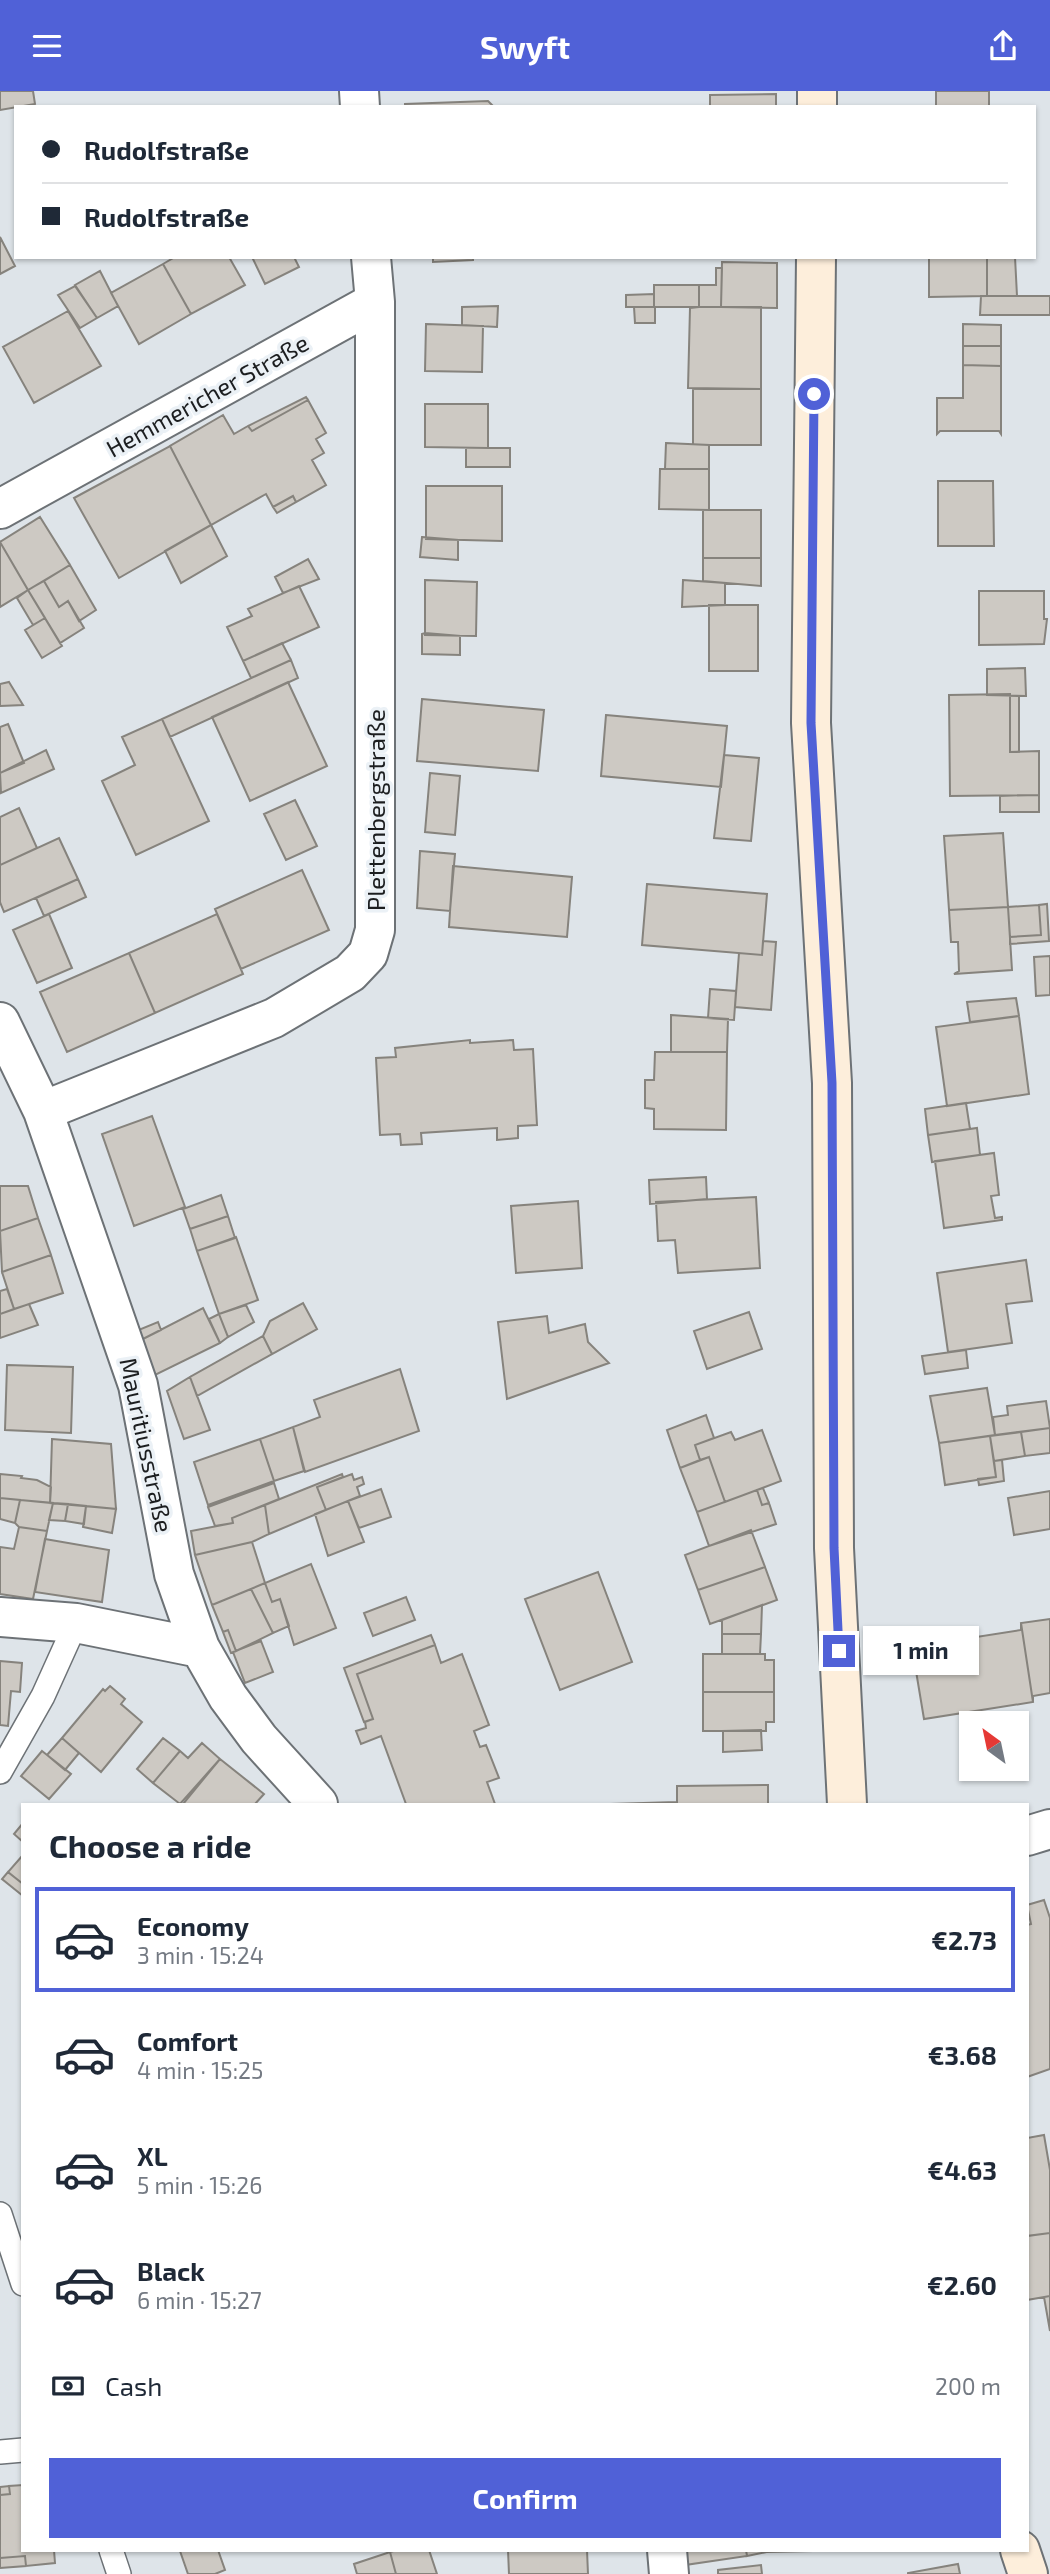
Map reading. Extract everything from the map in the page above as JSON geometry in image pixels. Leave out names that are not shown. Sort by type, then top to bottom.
[{"type":"street","points":[[371,259],[375,302]]},
{"type":"street","points":[[816,259],[811,723],[832,1083],[834,1548],[847,1803]]},
{"type":"street","name":"Hemmericher Straße","points":[[0,509],[375,302]]},
{"type":"street","name":"Plettenbergstraße","points":[[43,1111],[274,1018],[350,973],[368,954],[375,930],[375,302]]},
{"type":"street","name":"Mauritiusstraße","points":[[0,1022],[43,1111],[138,1385],[174,1574],[200,1648],[228,1697],[259,1739],[317,1803]]},
{"type":"street","points":[[0,1617],[76,1623],[200,1648]]},
{"type":"street","points":[[1029,1835],[1050,1829]]},
{"type":"street","points":[[667,2552],[669,2574]]},
{"type":"street","points":[[1021,2552],[1028,2574]]},
{"type":"lane","points":[[0,1772],[43,1696],[76,1623]]},
{"type":"lane","points":[[0,2214],[21,2278]]},
{"type":"lane","points":[[0,2452],[21,2449]]},
{"type":"lane","points":[[112,2552],[119,2574]]},
{"type":"building","points":[[0,91],[33,91],[35,104],[14,105],[14,108],[0,110]]},
{"type":"building","points":[[936,91],[989,91],[989,105],[936,105]]},
{"type":"building","points":[[776,94],[776,105],[710,105],[710,95]]},
{"type":"building","points":[[488,101],[492,105],[405,105]]},
{"type":"building","points":[[0,237],[15,266],[0,274]]},
{"type":"building","points":[[172,259],[230,259],[245,285],[191,314],[163,264]]},
{"type":"building","points":[[253,259],[295,259],[299,267],[265,284]]},
{"type":"building","points":[[433,259],[473,259],[473,260],[433,262]]},
{"type":"building","points":[[929,259],[987,259],[987,296],[929,297]]},
{"type":"building","points":[[987,259],[1015,259],[1017,296],[987,296]]},
{"type":"building","points":[[722,262],[777,263],[777,308],[721,307]]},
{"type":"building","points":[[163,264],[191,314],[139,344],[111,293]]},
{"type":"building","points":[[716,268],[722,268],[721,307],[699,307],[699,285],[716,285]]},
{"type":"building","points":[[100,271],[118,306],[97,318],[75,285]]},
{"type":"building","points":[[654,285],[699,285],[699,307],[654,307]]},
{"type":"building","points":[[75,286],[97,318],[80,328],[58,295]]},
{"type":"building","points":[[654,294],[654,307],[626,307],[626,295]]},
{"type":"building","points":[[981,296],[1050,296],[1050,315],[980,315]]},
{"type":"building","points":[[498,306],[497,327],[462,325],[462,307]]},
{"type":"building","points":[[634,307],[655,307],[655,323],[635,323]]},
{"type":"building","points":[[761,307],[761,389],[688,388],[690,308]]},
{"type":"building","points":[[68,311],[101,366],[34,403],[3,347]]},
{"type":"building","points":[[426,324],[483,326],[482,372],[425,371]]},
{"type":"building","points":[[963,324],[1001,325],[1001,346],[963,346]]},
{"type":"building","points":[[963,346],[1001,346],[1001,366],[963,365]]},
{"type":"building","points":[[963,365],[1001,366],[1001,434],[999,431],[940,431],[937,434],[937,398],[963,398]]},
{"type":"building","points":[[693,389],[761,389],[761,445],[693,445]]},
{"type":"building","points":[[306,397],[308,400],[252,431],[248,426]]},
{"type":"building","points":[[308,400],[326,433],[316,439],[324,453],[312,460],[326,485],[296,502],[293,496],[273,507],[266,494],[211,525],[170,446],[223,415],[234,434],[248,426],[252,431]]},
{"type":"building","points":[[425,404],[488,404],[488,448],[425,447]]},
{"type":"building","points":[[666,443],[709,445],[709,469],[665,469]]},
{"type":"building","points":[[170,446],[211,525],[119,578],[74,498]]},
{"type":"building","points":[[466,448],[510,448],[510,467],[466,467]]},
{"type":"building","points":[[660,469],[709,469],[709,510],[659,509]]},
{"type":"building","points":[[938,481],[993,481],[994,546],[938,546]]},
{"type":"building","points":[[426,486],[502,486],[502,541],[426,539]]},
{"type":"building","points":[[293,496],[296,502],[277,513],[273,507]]},
{"type":"building","points":[[703,510],[761,510],[761,558],[703,558]]},
{"type":"building","points":[[40,517],[70,565],[28,590],[0,542]]},
{"type":"building","points":[[211,525],[227,556],[181,583],[165,551]]},
{"type":"building","points":[[422,537],[458,540],[458,560],[420,557]]},
{"type":"building","points":[[0,542],[28,590],[0,607]]},
{"type":"building","points":[[703,558],[761,558],[761,586],[703,581]]},
{"type":"building","points":[[308,559],[319,579],[283,593],[275,577]]},
{"type":"building","points":[[70,565],[96,610],[79,621],[68,601],[59,607],[44,581]]},
{"type":"building","points":[[425,580],[477,582],[476,636],[425,635]]},
{"type":"building","points":[[683,580],[725,583],[725,605],[682,607]]},
{"type":"building","points":[[44,581],[59,607],[68,601],[84,628],[60,643],[28,590]]},
{"type":"building","points":[[299,586],[319,627],[243,661],[227,627],[252,616],[248,609]]},
{"type":"building","points":[[28,590],[45,618],[33,625],[17,598]]},
{"type":"building","points":[[979,591],[1044,591],[1044,619],[1047,619],[1044,644],[979,645]]},
{"type":"building","points":[[709,605],[758,605],[758,671],[709,671]]},
{"type":"building","points":[[45,618],[62,646],[42,658],[25,630]]},
{"type":"building","points":[[422,634],[460,636],[460,655],[422,654]]},
{"type":"building","points":[[282,643],[291,660],[251,678],[243,661]]},
{"type":"building","points":[[291,660],[298,678],[170,737],[162,719]]},
{"type":"building","points":[[1025,668],[1026,696],[987,695],[987,669]]},
{"type":"building","points":[[9,682],[23,705],[0,706],[0,684]]},
{"type":"building","points":[[288,682],[327,766],[250,801],[212,717]]},
{"type":"building","points":[[1010,694],[1010,752],[1039,751],[1039,795],[950,796],[949,695]]},
{"type":"building","points":[[1010,696],[1019,696],[1019,752],[1010,752]]},
{"type":"building","points":[[422,699],[544,710],[538,771],[417,761]]},
{"type":"building","points":[[606,715],[727,726],[721,787],[601,776]]},
{"type":"building","points":[[162,719],[209,821],[136,855],[102,781],[135,765],[122,737]]},
{"type":"building","points":[[8,724],[24,763],[0,773],[0,727]]},
{"type":"building","points":[[46,750],[54,769],[1,793],[0,773]]},
{"type":"building","points":[[724,755],[759,758],[751,841],[714,838]]},
{"type":"building","points":[[430,773],[460,776],[455,835],[425,832]]},
{"type":"building","points":[[1039,795],[1039,812],[1000,812],[1000,796]]},
{"type":"building","points":[[295,800],[317,846],[286,860],[264,814]]},
{"type":"building","points":[[19,808],[37,848],[0,865],[0,817]]},
{"type":"building","points":[[1003,833],[1008,907],[949,910],[944,836]]},
{"type":"building","points":[[59,838],[78,879],[4,912],[0,902],[0,865]]},
{"type":"building","points":[[420,851],[455,854],[450,911],[417,908]]},
{"type":"building","points":[[453,866],[572,877],[567,937],[449,927]]},
{"type":"building","points":[[302,870],[329,930],[241,969],[215,909]]},
{"type":"building","points":[[78,879],[86,897],[44,916],[36,898]]},
{"type":"building","points":[[647,884],[767,894],[762,955],[642,945]]},
{"type":"building","points":[[1047,904],[1049,941],[1010,944],[1010,937],[1041,935],[1039,905]]},
{"type":"building","points":[[1039,905],[1041,935],[1010,937],[1008,907]]},
{"type":"building","points":[[1008,907],[1012,970],[954,974],[959,971],[958,942],[951,942],[949,910]]},
{"type":"building","points":[[49,914],[72,968],[37,983],[13,930]]},
{"type":"building","points":[[217,914],[243,974],[155,1013],[129,953]]},
{"type":"building","points":[[763,941],[776,942],[771,1010],[735,1007],[739,953],[762,955]]},
{"type":"building","points":[[129,953],[155,1013],[67,1052],[40,992]]},
{"type":"building","points":[[1050,956],[1050,995],[1036,996],[1034,957]]},
{"type":"building","points":[[710,989],[736,991],[734,1020],[708,1018]]},
{"type":"building","points":[[1016,998],[1019,1016],[970,1022],[967,1002]]},
{"type":"building","points":[[671,1015],[728,1019],[727,1052],[671,1052]]},
{"type":"building","points":[[1019,1016],[1029,1094],[947,1106],[936,1027]]},
{"type":"building","points":[[470,1040],[470,1043],[513,1040],[514,1050],[533,1049],[537,1125],[518,1126],[518,1138],[497,1140],[497,1128],[421,1133],[422,1144],[401,1145],[400,1134],[380,1135],[376,1058],[396,1057],[395,1048]]},
{"type":"building","points":[[655,1052],[727,1052],[726,1130],[654,1129],[654,1109],[645,1108],[645,1080],[654,1080]]},
{"type":"building","points":[[966,1103],[970,1129],[928,1135],[925,1109]]},
{"type":"building","points":[[152,1116],[185,1207],[134,1226],[102,1134]]},
{"type":"building","points":[[977,1128],[980,1155],[932,1162],[928,1135]]},
{"type":"building","points":[[994,1153],[999,1195],[991,1196],[995,1218],[1002,1217],[1002,1220],[944,1228],[935,1161]]},
{"type":"building","points":[[706,1177],[707,1199],[650,1204],[649,1180]]},
{"type":"building","points":[[0,1186],[28,1186],[38,1218],[0,1231]]},
{"type":"building","points":[[221,1195],[228,1216],[190,1229],[183,1209]]},
{"type":"building","points":[[756,1197],[760,1268],[678,1273],[675,1240],[658,1241],[656,1202]]},
{"type":"building","points":[[578,1201],[582,1268],[516,1273],[511,1206]]},
{"type":"building","points":[[228,1216],[235,1238],[197,1251],[190,1229]]},
{"type":"building","points":[[38,1218],[51,1255],[2,1272],[0,1231]]},
{"type":"building","points":[[236,1237],[258,1300],[219,1314],[197,1251]]},
{"type":"building","points":[[51,1255],[63,1293],[14,1309],[2,1272]]},
{"type":"building","points":[[1026,1260],[1032,1301],[1006,1304],[1012,1343],[948,1352],[937,1273]]},
{"type":"building","points":[[7,1289],[14,1309],[0,1314],[0,1291]]},
{"type":"building","points":[[303,1303],[317,1329],[272,1354],[263,1336],[270,1321]]},
{"type":"building","points":[[29,1304],[38,1325],[0,1338],[0,1314]]},
{"type":"building","points":[[246,1305],[254,1322],[228,1337],[219,1314]]},
{"type":"building","points":[[203,1308],[220,1343],[153,1376],[137,1342]]},
{"type":"building","points":[[749,1312],[762,1349],[707,1369],[694,1331]]},
{"type":"building","points":[[219,1314],[228,1337],[220,1343],[209,1319]]},
{"type":"building","points":[[547,1316],[549,1333],[585,1324],[588,1342],[609,1363],[507,1399],[498,1322]]},
{"type":"building","points":[[158,1322],[161,1330],[139,1341],[136,1331]]},
{"type":"building","points":[[263,1336],[272,1354],[197,1396],[190,1377]]},
{"type":"building","points":[[966,1350],[968,1368],[925,1374],[922,1356]]},
{"type":"building","points":[[7,1365],[73,1367],[71,1433],[5,1430]]},
{"type":"building","points":[[400,1369],[419,1431],[305,1472],[293,1427],[320,1417],[314,1400]]},
{"type":"building","points":[[190,1377],[210,1430],[184,1439],[167,1391]]},
{"type":"building","points":[[987,1388],[995,1435],[939,1443],[930,1396]]},
{"type":"building","points":[[1046,1401],[1050,1428],[995,1435],[993,1417],[1008,1415],[1007,1406]]},
{"type":"building","points":[[706,1415],[714,1438],[695,1445],[700,1460],[680,1468],[667,1430]]},
{"type":"building","points":[[293,1427],[304,1471],[274,1481],[260,1439]]},
{"type":"building","points":[[1050,1428],[1050,1453],[1025,1456],[1021,1432]]},
{"type":"building","points":[[762,1430],[781,1481],[725,1502],[709,1457],[700,1460],[695,1445],[731,1432],[735,1440]]},
{"type":"building","points":[[1021,1432],[1025,1456],[994,1461],[990,1436]]},
{"type":"building","points":[[990,1436],[996,1477],[945,1485],[939,1443]]},
{"type":"building","points":[[52,1439],[111,1444],[116,1509],[50,1503]]},
{"type":"building","points":[[260,1439],[274,1481],[208,1505],[194,1462]]},
{"type":"building","points":[[709,1457],[725,1502],[697,1512],[680,1468]]},
{"type":"building","points":[[1002,1460],[1004,1481],[979,1485],[978,1479],[996,1477],[994,1461]]},
{"type":"building","points":[[0,1474],[22,1476],[21,1478],[37,1480],[51,1487],[50,1503],[0,1498]]},
{"type":"building","points":[[342,1474],[343,1477],[317,1487],[326,1510],[269,1534],[265,1505]]},
{"type":"building","points":[[352,1474],[354,1480],[362,1477],[364,1484],[357,1487],[360,1496],[326,1510],[317,1487]]},
{"type":"building","points":[[274,1483],[279,1499],[232,1518],[233,1523],[215,1526],[208,1507]]},
{"type":"building","points":[[763,1488],[769,1503],[762,1505],[757,1490]]},
{"type":"building","points":[[381,1489],[391,1517],[359,1528],[348,1501]]},
{"type":"building","points":[[757,1490],[762,1505],[769,1503],[776,1524],[709,1546],[697,1512]]},
{"type":"building","points":[[1050,1491],[1050,1529],[1014,1535],[1008,1498]]},
{"type":"building","points":[[0,1498],[20,1500],[15,1523],[0,1519]]},
{"type":"building","points":[[20,1500],[53,1503],[47,1531],[19,1527],[15,1523]]},
{"type":"building","points":[[348,1501],[364,1542],[328,1556],[315,1514]]},
{"type":"building","points":[[53,1503],[68,1504],[65,1521],[49,1520]]},
{"type":"building","points":[[68,1504],[86,1506],[84,1524],[65,1521]]},
{"type":"building","points":[[265,1505],[269,1534],[252,1542],[195,1555],[191,1531],[233,1523],[232,1518]]},
{"type":"building","points":[[86,1506],[116,1509],[112,1533],[83,1527]]},
{"type":"building","points":[[19,1527],[47,1531],[33,1599],[0,1594],[0,1547],[14,1549]]},
{"type":"building","points":[[751,1530],[765,1567],[698,1590],[685,1555]]},
{"type":"building","points":[[45,1539],[109,1550],[102,1602],[35,1592]]},
{"type":"building","points":[[252,1542],[265,1583],[212,1605],[195,1555]]},
{"type":"building","points":[[311,1564],[336,1628],[294,1645],[280,1599],[272,1602],[265,1583]]},
{"type":"building","points":[[765,1567],[777,1600],[710,1624],[698,1590]]},
{"type":"building","points":[[598,1572],[632,1662],[560,1690],[525,1599]]},
{"type":"building","points":[[265,1583],[272,1602],[280,1599],[289,1626],[273,1633],[251,1589]]},
{"type":"building","points":[[251,1589],[273,1633],[236,1651],[228,1630],[223,1632],[212,1605]]},
{"type":"building","points":[[406,1597],[415,1620],[373,1636],[364,1613]]},
{"type":"building","points":[[762,1605],[761,1634],[722,1634],[722,1620]]},
{"type":"building","points":[[1050,1619],[1050,1693],[1033,1696],[1033,1702],[1021,1623]]},
{"type":"building","points":[[1021,1623],[1033,1702],[959,1711],[959,1714],[924,1719],[912,1647],[1021,1630]]},
{"type":"building","points":[[228,1630],[236,1651],[231,1653],[223,1632]]},
{"type":"building","points":[[722,1634],[761,1634],[760,1654],[722,1654]]},
{"type":"building","points":[[431,1635],[435,1645],[357,1674],[373,1719],[364,1722],[344,1668]]},
{"type":"building","points":[[261,1641],[273,1672],[245,1683],[233,1652]]},
{"type":"building","points":[[435,1645],[441,1663],[462,1654],[489,1725],[474,1731],[480,1747],[486,1745],[499,1778],[487,1782],[495,1803],[406,1803],[381,1736],[361,1744],[356,1731],[366,1728],[365,1722],[373,1719],[357,1674]]},
{"type":"building","points":[[703,1654],[765,1654],[765,1660],[774,1660],[774,1692],[703,1692]]},
{"type":"building","points":[[0,1661],[22,1663],[20,1692],[11,1691],[8,1726],[0,1725]]},
{"type":"building","points":[[110,1686],[125,1699],[121,1704],[142,1722],[101,1772],[62,1738],[103,1689],[105,1691]]},
{"type":"building","points":[[703,1692],[774,1692],[774,1722],[766,1722],[766,1731],[703,1731]]},
{"type":"building","points":[[761,1730],[762,1750],[723,1752],[723,1731]]},
{"type":"building","points":[[62,1738],[79,1753],[65,1770],[47,1755]]},
{"type":"building","points":[[163,1738],[180,1751],[153,1783],[137,1769]]},
{"type":"building","points":[[202,1743],[220,1759],[179,1803],[153,1783],[180,1751],[188,1758]]},
{"type":"building","points":[[42,1751],[71,1774],[49,1799],[21,1776]]},
{"type":"building","points":[[220,1759],[264,1794],[256,1803],[184,1803]]},
{"type":"building","points":[[768,1785],[768,1803],[644,1803],[677,1802],[677,1786]]},
{"type":"building","points":[[21,1825],[21,1840],[14,1834]]},
{"type":"building","points":[[21,1857],[21,1882],[8,1872]]},
{"type":"building","points":[[8,1872],[21,1882],[21,1894],[2,1879]]},
{"type":"building","points":[[1044,1900],[1050,1918],[1050,2069],[1029,2076],[1031,1924],[1029,1904]]},
{"type":"building","points":[[1044,2135],[1050,2170],[1050,2233],[1029,2236],[1029,2138]]},
{"type":"building","points":[[1050,2233],[1050,2296],[1029,2300],[1029,2236]]},
{"type":"building","points":[[1050,2296],[1050,2331],[1044,2297]]},
{"type":"building","points":[[21,2485],[21,2552],[54,2552],[55,2563],[26,2566],[25,2556],[0,2558],[0,2495],[10,2494],[9,2486]]},
{"type":"building","points":[[9,2486],[10,2494],[0,2495],[0,2487]]},
{"type":"building","points":[[180,2552],[219,2552],[225,2570],[215,2574],[188,2574]]},
{"type":"building","points":[[390,2552],[430,2552],[437,2574],[396,2574]]},
{"type":"building","points":[[390,2552],[396,2574],[357,2574],[354,2564]]},
{"type":"building","points":[[508,2552],[587,2552],[588,2574],[509,2574]]},
{"type":"building","points":[[684,2552],[746,2552],[747,2556],[685,2565]]},
{"type":"building","points":[[746,2552],[767,2552],[747,2556]]},
{"type":"building","points":[[25,2556],[26,2566],[0,2568],[0,2558]]},
{"type":"building","points":[[958,2564],[960,2574],[908,2574],[908,2573]]},
{"type":"building","points":[[761,2565],[762,2574],[718,2574],[718,2570]]},
{"type":"route","points":[[814,394],[811,723],[832,1083],[834,1548],[839,1651]]}]
